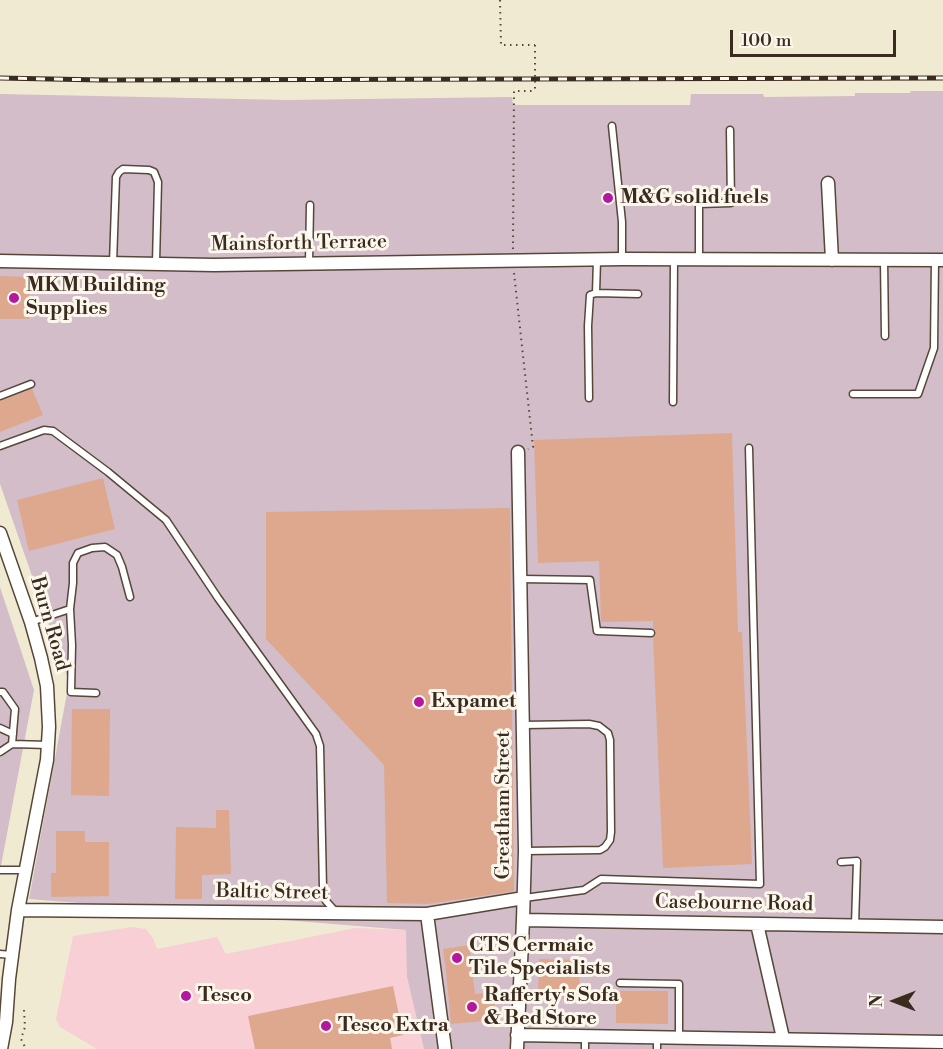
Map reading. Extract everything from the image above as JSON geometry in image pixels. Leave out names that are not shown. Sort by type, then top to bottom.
[{"type":"street","points":[[828,183],[832,260]]},
{"type":"street","name":"Mainsforth Terrace","points":[[0,261],[214,265],[622,259],[939,260]]},
{"type":"street","name":"Greatham Street","points":[[517,1049],[525,851],[519,452]]},
{"type":"street","name":"Burn Road","points":[[0,533],[31,621],[41,658],[47,686],[49,727],[47,760],[18,910],[6,955],[9,979],[6,1022],[1,1049]]},
{"type":"street","name":"Baltic Street","points":[[18,910],[426,914],[524,898]]},
{"type":"street","points":[[426,914],[445,1049]]},
{"type":"street","name":"Casebourne Road","points":[[524,920],[943,927]]},
{"type":"street","points":[[758,924],[783,1038]]},
{"type":"street","points":[[517,1035],[585,1035],[657,1043],[679,1037],[737,1043],[783,1038],[943,1042]]},
{"type":"lane","points":[[612,126],[622,222],[622,259]]},
{"type":"lane","points":[[699,259],[699,204],[731,203],[730,130]]},
{"type":"lane","points":[[113,263],[116,177],[118,172],[123,170],[149,170],[154,172],[158,182],[156,263]]},
{"type":"lane","points":[[309,205],[309,263]]},
{"type":"lane","points":[[673,402],[674,259]]},
{"type":"lane","points":[[596,293],[597,260]]},
{"type":"lane","points":[[884,260],[885,336]]},
{"type":"lane","points":[[853,394],[918,394],[934,348],[939,260]]},
{"type":"lane","points":[[589,398],[590,295],[596,293],[638,294]]},
{"type":"lane","points":[[0,396],[31,384]]},
{"type":"lane","points":[[0,446],[44,430],[53,431],[108,472],[166,520],[316,734],[320,746],[323,888],[326,901],[336,913]]},
{"type":"lane","points":[[524,898],[584,890],[601,879],[760,884],[749,448]]},
{"type":"lane","points":[[96,693],[71,692],[70,609],[73,563],[78,553],[92,548],[105,547],[117,555],[130,597]]},
{"type":"lane","points":[[521,579],[590,580],[597,631],[651,633]]},
{"type":"lane","points":[[31,621],[70,609]]},
{"type":"lane","points":[[0,692],[3,692],[15,709],[12,744]]},
{"type":"lane","points":[[523,724],[589,724],[604,729],[610,740],[611,832],[610,840],[605,847],[600,850],[525,851]]},
{"type":"lane","points":[[0,728],[13,734]]},
{"type":"lane","points":[[0,752],[12,744],[48,745]]},
{"type":"lane","points":[[841,862],[857,861],[855,925]]},
{"type":"lane","points":[[0,870],[26,870]]},
{"type":"lane","points":[[620,983],[679,984],[679,1037]]},
{"type":"lane","points":[[585,1035],[585,1049]]},
{"type":"path","points":[[500,0],[501,45],[535,45],[535,91],[514,91],[513,261],[533,447],[519,452]]},
{"type":"path","points":[[24,1010],[25,1028],[21,1040],[26,1049]]},
{"type":"shaded area","points":[[911,91],[943,91],[943,1049],[424,1049],[407,977],[406,930],[29,899],[69,682],[0,484],[0,94],[287,100],[512,97],[513,105],[690,105],[691,94],[763,94],[764,97],[855,96],[855,93],[910,93]]},
{"type":"shaded area","points":[[0,587],[34,690],[0,871]]},
{"type":"shaded area","name":"Tesco","points":[[132,927],[146,929],[157,949],[217,937],[226,954],[355,928],[407,930],[407,977],[424,1049],[97,1049],[60,1027],[56,1019],[73,936]]},
{"type":"building","name":"MKM Building Supplies","points":[[0,276],[29,277],[29,319],[0,319]]},
{"type":"building","points":[[32,389],[43,415],[0,432],[0,401]]},
{"type":"building","points":[[732,433],[738,632],[742,632],[752,864],[663,868],[653,638],[656,631],[653,628],[653,621],[601,622],[599,561],[538,563],[534,440]]},
{"type":"building","points":[[103,478],[115,529],[29,551],[17,500]]},
{"type":"building","name":"Expamet","points":[[510,508],[514,891],[428,904],[387,903],[384,765],[266,639],[266,512]]},
{"type":"building","points":[[72,709],[110,709],[109,796],[71,795]]},
{"type":"building","points":[[216,810],[229,810],[231,874],[202,875],[202,899],[175,899],[176,827],[216,828]]},
{"type":"building","points":[[56,831],[85,831],[85,842],[109,842],[109,896],[51,897],[51,873],[56,873]]},
{"type":"building","name":"Rafferty's Sofa & Bed Store","points":[[469,945],[475,994],[494,992],[496,1020],[451,1024],[443,949]]},
{"type":"building","points":[[539,959],[580,960],[579,998],[538,998]]},
{"type":"building","name":"Tesco Extra","points":[[393,986],[403,1035],[390,1038],[392,1049],[255,1049],[248,1016]]},
{"type":"building","points":[[616,991],[668,991],[668,1024],[616,1023]]},
{"type":"railway","points":[[0,78],[101,80],[943,78]]},
{"type":"place","name":"M&G solid fuels","points":[[608,198]]},
{"type":"place","name":"MKM Building Supplies","points":[[14,298]]},
{"type":"place","name":"Expamet","points":[[419,702]]},
{"type":"place","name":"CTS Cermaic Tile Specialists","points":[[457,958]]},
{"type":"place","name":"Tesco","points":[[186,996]]},
{"type":"place","name":"Rafferty's Sofa & Bed Store","points":[[472,1007]]},
{"type":"place","name":"Tesco Extra","points":[[326,1026]]}]
